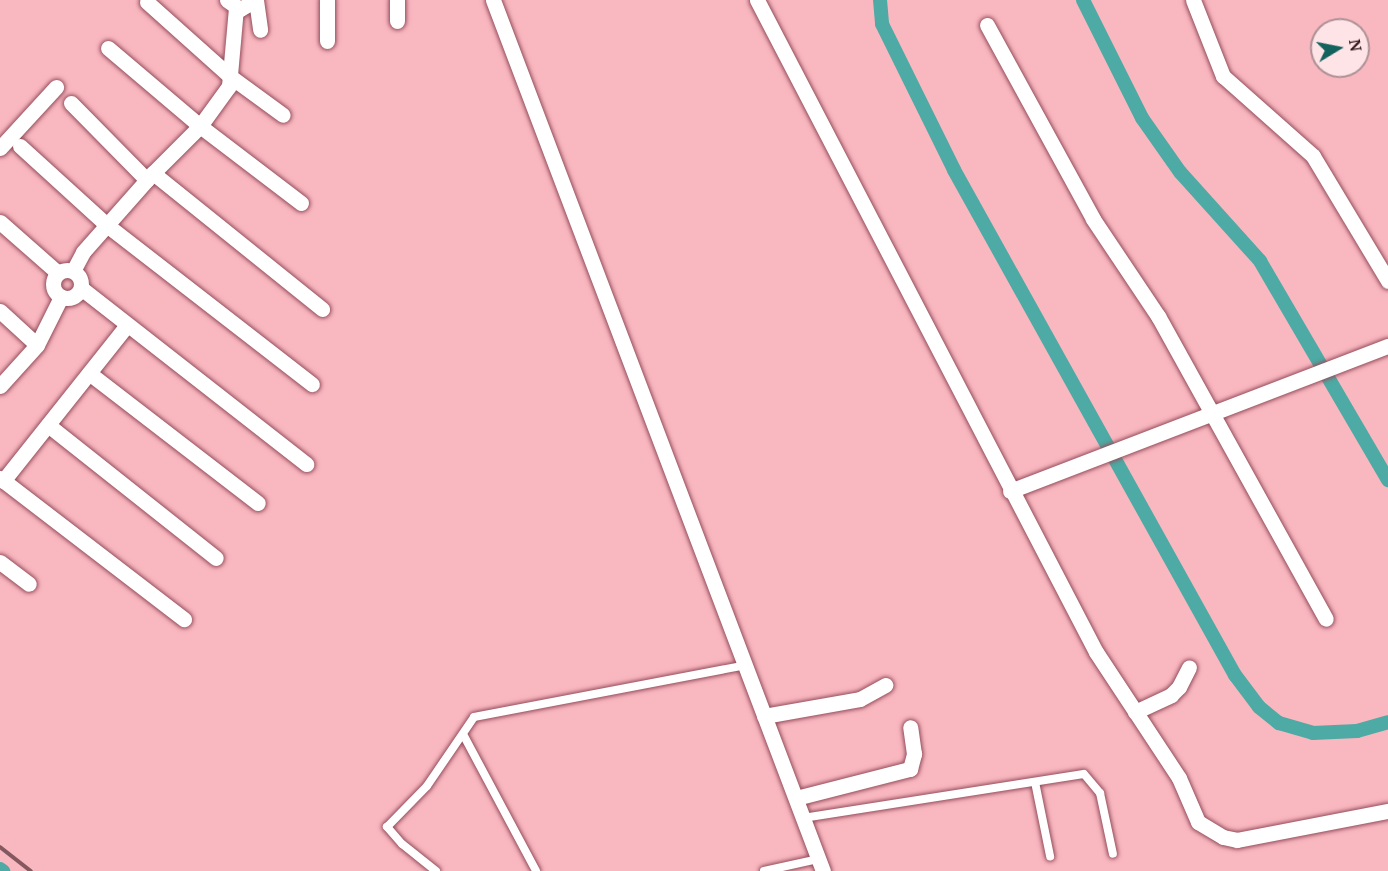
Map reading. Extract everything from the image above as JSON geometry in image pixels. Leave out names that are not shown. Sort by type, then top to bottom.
[{"type":"street","points":[[61,297],[53,288],[65,272],[150,176],[200,126],[229,86],[232,4],[246,8],[256,0]]},
{"type":"street","points":[[256,0],[260,30]]},
{"type":"street","points":[[327,0],[327,41]]},
{"type":"street","points":[[397,0],[397,21]]},
{"type":"street","points":[[493,0],[742,666],[821,865]]},
{"type":"street","points":[[757,0],[864,200],[1010,491],[1096,652],[1179,778],[1191,812],[1198,822],[1223,837],[1255,838],[1388,811]]},
{"type":"street","points":[[1192,0],[1223,76],[1313,156],[1388,281]]},
{"type":"street","points":[[147,2],[231,77],[283,115]]},
{"type":"street","points":[[987,25],[1093,219],[1158,316],[1326,620]]},
{"type":"street","points":[[108,48],[200,126],[301,203]]},
{"type":"street","points":[[0,148],[56,87]]},
{"type":"street","points":[[70,103],[150,176],[322,309]]},
{"type":"street","points":[[20,146],[108,225],[312,384]]},
{"type":"street","points":[[0,222],[65,272],[80,278],[81,288],[306,465]]},
{"type":"street","points":[[61,297],[74,296],[81,288]]},
{"type":"street","points":[[0,386],[37,345],[61,297]]},
{"type":"street","points":[[0,311],[37,345]]},
{"type":"street","points":[[127,325],[2,480],[184,620]]},
{"type":"street","points":[[1010,491],[1088,459],[1388,346]]},
{"type":"street","points":[[89,373],[258,503]]},
{"type":"street","points":[[48,425],[216,558]]},
{"type":"street","points":[[0,562],[28,584]]},
{"type":"street","points":[[1135,712],[1171,695],[1179,687],[1189,667]]},
{"type":"street","points":[[764,717],[860,699],[885,685]]},
{"type":"street","points":[[796,798],[910,769],[914,754],[910,727]]},
{"type":"lane","points":[[436,871],[402,844],[387,827],[427,786],[465,736],[466,725],[474,717],[742,666]]},
{"type":"lane","points":[[465,736],[536,871]]},
{"type":"lane","points":[[803,818],[1084,774],[1092,780],[1100,793],[1113,854]]},
{"type":"lane","points":[[1035,782],[1050,856]]},
{"type":"lane","points":[[764,871],[821,865]]},
{"type":"waterway","points":[[880,0],[882,24],[954,170],[1235,675],[1259,707],[1279,723],[1313,733],[1357,731],[1388,722]]},
{"type":"waterway","points":[[1083,0],[1142,118],[1180,172],[1260,261],[1388,480]]},
{"type":"railway","points":[[0,847],[31,871]]}]
